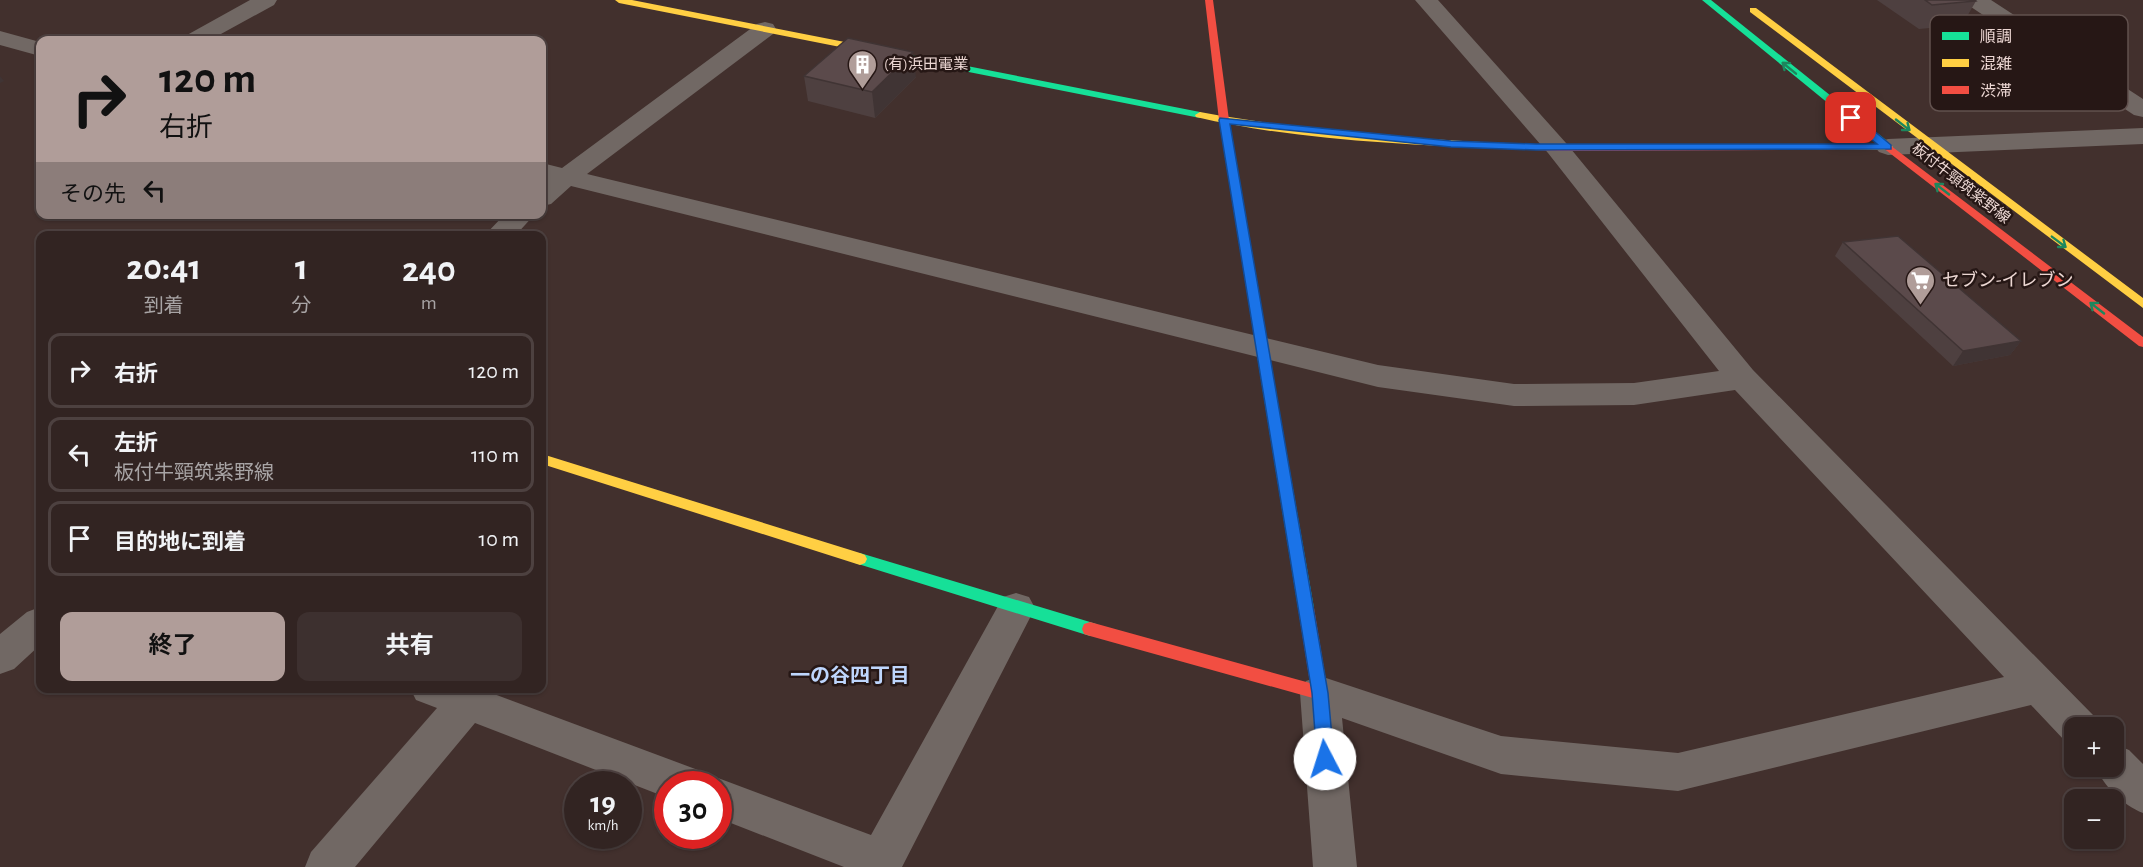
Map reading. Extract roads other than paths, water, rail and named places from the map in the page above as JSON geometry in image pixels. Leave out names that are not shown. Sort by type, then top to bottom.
[{"type":"street","points":[[202,36],[266,0]]},
{"type":"street","points":[[619,0],[1224,120],[1451,144],[1557,148],[1888,147],[2143,136]]},
{"type":"street","points":[[1209,0],[1224,120],[1320,693],[1335,867]]},
{"type":"street","points":[[1426,0],[1557,148],[1742,378],[2068,717]]},
{"type":"street","name":"板付牛頸筑紫野線","points":[[1706,0],[1888,147],[2143,343]]},
{"type":"street","name":"板付牛頸筑紫野線","points":[[1740,0],[2143,304]]},
{"type":"street","points":[[1976,0],[1999,15]]},
{"type":"street","points":[[546,190],[554,174],[765,29]]},
{"type":"street","points":[[0,38],[36,48]]},
{"type":"street","points":[[2128,100],[2143,110]]},
{"type":"street","points":[[554,174],[1378,376],[1514,394],[1634,394],[1742,378]]},
{"type":"street","points":[[503,231],[517,219]]},
{"type":"street","points":[[546,460],[1016,608],[1320,693],[1501,755],[1678,772],[2038,686]]},
{"type":"street","points":[[732,804],[880,863],[1016,608]]},
{"type":"street","points":[[0,657],[36,626]]},
{"type":"street","points":[[327,867],[448,695],[654,773]]},
{"type":"street","points":[[2124,773],[2143,793]]},
{"type":"place","name":"(有)浜田電業","points":[[863,90]]},
{"type":"place","name":"セブン-イレブン","points":[[1921,306]]},
{"type":"district","name":"一の谷四丁目","points":[[850,675]]}]
